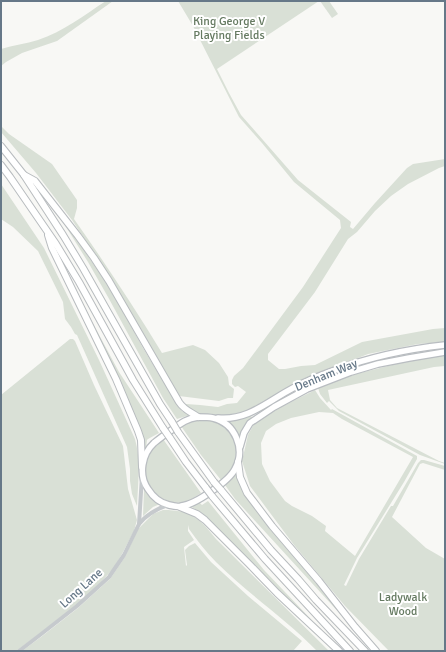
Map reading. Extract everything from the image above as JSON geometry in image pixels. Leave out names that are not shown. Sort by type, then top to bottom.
[{"type":"highway","points":[[1,146],[24,175],[83,268],[160,404],[214,482],[316,600],[365,651]]},
{"type":"highway","points":[[1,165],[56,244],[79,282],[133,380],[186,462],[212,496],[265,559],[350,651]]},
{"type":"highway","points":[[24,175],[35,181],[94,258],[109,281],[182,407],[198,417]]},
{"type":"highway","points":[[46,229],[52,248],[116,379],[138,431],[141,440],[142,467]]},
{"type":"highway","points":[[238,462],[240,477],[247,493],[272,526],[376,651]]},
{"type":"highway","points":[[180,507],[197,514],[204,520],[277,593],[339,651]]},
{"type":"main road","name":"Denham Way","points":[[214,418],[222,419],[244,416],[305,383],[335,370],[364,360],[397,352],[445,345]]},
{"type":"main road","name":"Denham Way","points":[[239,452],[244,433],[250,423],[274,407],[307,389],[350,372],[378,364],[445,352]]},
{"type":"main road","points":[[198,417],[214,418],[223,422],[236,436],[239,452],[238,462],[235,469],[224,482],[190,504],[180,507],[161,502],[152,496],[146,487],[142,474],[144,457],[154,442],[189,418],[198,417]]},
{"type":"street","name":"Long Lane","points":[[139,524],[142,474]]},
{"type":"street","name":"Long Lane","points":[[19,651],[77,606],[109,577],[124,555],[139,524],[151,512],[169,505]]},
{"type":"green space","points":[[106,1],[113,1],[57,41],[22,53],[1,66],[1,49],[47,37],[73,23]]},
{"type":"green space","name":"King George V Playing Fields","points":[[178,1],[319,1],[217,69],[241,115],[298,180],[351,222],[350,227],[353,229],[407,168],[413,164],[445,159],[445,166],[408,184],[391,196],[375,211],[357,232],[348,239],[315,292],[268,354],[268,360],[279,369],[315,365],[362,342],[433,329],[445,328],[445,342],[418,344],[368,354],[318,374],[239,415],[223,417],[198,414],[187,409],[186,404],[218,407],[237,403],[246,392],[238,386],[235,387],[232,384],[234,376],[243,368],[303,287],[341,228],[340,220],[294,182],[239,117],[193,26]]},
{"type":"green space","points":[[320,1],[329,1],[338,14],[332,18]]},
{"type":"green space","points":[[1,126],[9,134],[52,164],[77,200],[77,208],[74,219],[119,285],[162,353],[193,345],[205,350],[219,363],[228,377],[229,385],[234,389],[233,398],[219,401],[179,396],[113,282],[72,220],[36,173],[1,132]]},
{"type":"green space","points":[[1,184],[44,248],[99,360],[135,439],[139,464],[137,506],[132,494],[127,447],[77,335],[65,319],[63,302],[38,251],[13,227],[1,219]]},
{"type":"green space","points":[[64,221],[103,278],[178,406],[182,411],[190,415],[177,419],[163,398],[108,297],[63,222]]},
{"type":"green space","points":[[82,305],[119,372],[159,433],[147,440],[146,448],[144,450],[143,438]]},
{"type":"green space","points":[[70,339],[75,341],[123,446],[128,489],[137,520],[134,531],[122,554],[113,569],[101,582],[77,604],[16,651],[1,651],[1,395]]},
{"type":"green space","points":[[445,355],[445,366],[434,367],[328,390],[330,400],[337,408],[445,464],[420,455],[339,411],[329,401],[327,403],[320,394],[318,388],[356,374],[408,361]]},
{"type":"green space","name":"Ladywalk Wood","points":[[315,390],[331,410],[332,409],[417,456],[417,459],[404,482],[357,558],[344,585],[346,586],[359,559],[391,506],[393,506],[418,463],[421,460],[424,460],[445,466],[445,470],[423,463],[420,464],[392,517],[426,548],[445,559],[445,651],[389,651],[345,606],[294,545],[250,486],[242,461],[248,435],[255,422]],"holes":[[[319,412],[333,413],[413,457],[355,556],[325,531],[326,526],[312,516],[285,501],[270,481],[262,464],[261,443],[266,431],[276,424],[291,418]]]},
{"type":"green space","points":[[251,416],[252,418],[248,423],[241,440],[235,429],[227,420]]},
{"type":"green space","points":[[205,418],[216,420],[223,425],[231,434],[236,446],[233,466],[221,480],[181,426],[192,420]]},
{"type":"green space","points":[[163,439],[201,493],[185,502],[176,503],[160,497],[149,485],[146,477],[145,469],[147,457],[153,448]]},
{"type":"green space","points":[[237,471],[239,481],[364,640],[235,499],[225,485]]},
{"type":"green space","points":[[144,489],[151,498],[160,504],[153,507],[143,516]]},
{"type":"green space","points":[[208,501],[264,570],[324,633],[290,602],[202,513],[190,506],[199,502],[202,505]]},
{"type":"green space","points":[[163,510],[173,510],[188,514],[205,526],[216,539],[329,651],[317,651],[293,628],[228,574],[205,550],[189,529],[188,525],[188,531],[194,540],[184,547],[186,566],[185,550],[195,543],[211,562],[248,596],[302,641],[293,651],[22,651],[78,608],[110,579],[125,557],[138,529],[153,514]]}]
